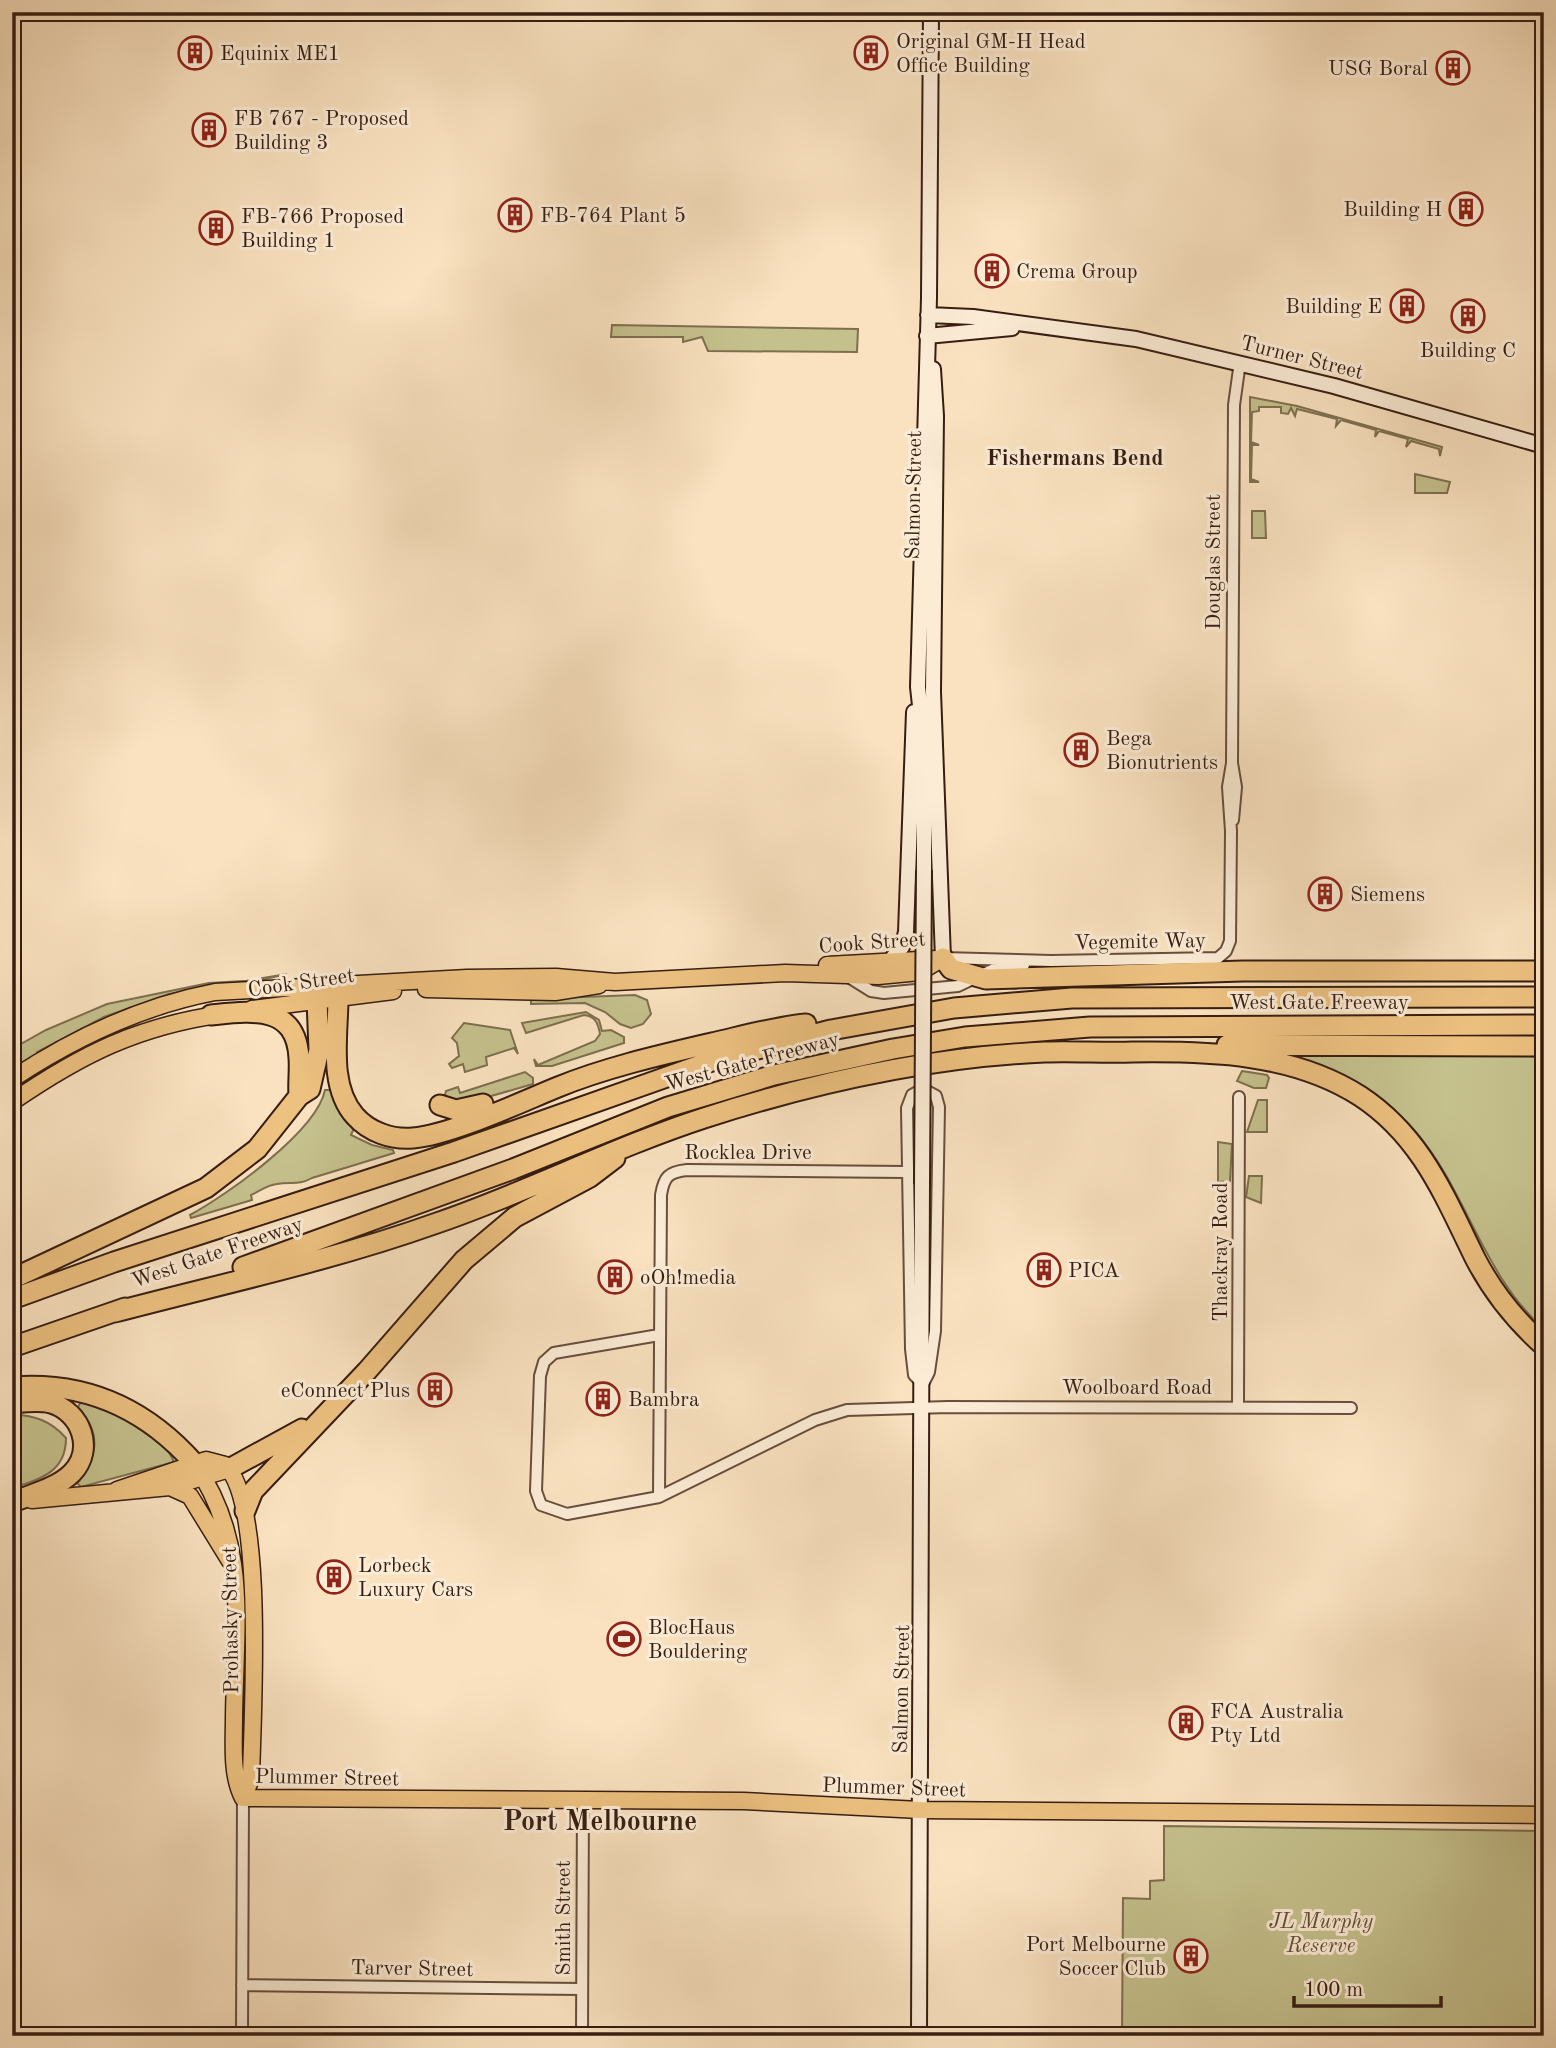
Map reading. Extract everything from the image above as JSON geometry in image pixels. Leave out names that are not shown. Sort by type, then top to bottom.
[{"type":"highway","points":[[943,958],[951,969],[977,977],[1032,980],[1243,971],[1544,971]]},
{"type":"highway","points":[[997,1003],[1064,990],[1258,977],[1447,971]]},
{"type":"highway","points":[[338,991],[340,1089],[355,1117],[383,1135],[405,1139],[425,1136],[560,1086],[646,1059],[792,1026],[892,1018]]},
{"type":"highway","points":[[12,1279],[182,1202],[221,1178],[270,1136],[299,1096],[310,1089],[319,1050],[317,992]]},
{"type":"highway","name":"West Gate Freeway","points":[[12,1299],[114,1262],[454,1152],[712,1061],[831,1030],[997,1003],[1147,996],[1544,997]]},
{"type":"highway","points":[[211,1015],[259,1013],[274,1016],[286,1023],[298,1045],[299,1096]]},
{"type":"highway","name":"West Gate Freeway","points":[[12,1347],[363,1225],[680,1103],[774,1075],[893,1049],[965,1037],[1090,1027],[1544,1025]]},
{"type":"highway","points":[[115,1312],[405,1234],[629,1145],[755,1103],[878,1074],[1044,1052],[1115,1047],[1544,1046]]},
{"type":"highway","points":[[1044,1052],[1161,1052],[1260,1059],[1302,1069],[1341,1085],[1387,1116],[1423,1155],[1446,1193],[1476,1259],[1495,1292],[1544,1346]]},
{"type":"highway","points":[[440,1105],[461,1110],[533,1089],[560,1086]]},
{"type":"highway","points":[[245,1510],[253,1490],[368,1371],[449,1275],[489,1237],[530,1208],[590,1177],[629,1145]]},
{"type":"highway","points":[[12,1270],[99,1231],[116,1231]]},
{"type":"highway","points":[[12,1387],[62,1387],[114,1401],[155,1425],[201,1467]]},
{"type":"highway","points":[[12,1403],[44,1402],[61,1408],[80,1426],[84,1444],[79,1463],[65,1479],[12,1502]]},
{"type":"highway","points":[[229,1469],[287,1440],[334,1405]]},
{"type":"main road","name":"Cook Street","points":[[785,972],[819,966],[943,958]]},
{"type":"main road","name":"Cook Street","points":[[12,1079],[74,1042],[168,1003],[222,991],[418,989],[615,982],[785,972],[910,974],[928,968],[943,958]]},
{"type":"main road","name":"Cook Street","points":[[12,1102],[53,1074],[107,1044],[156,1026],[317,992]]},
{"type":"main road","points":[[117,1490],[201,1467],[229,1469]]},
{"type":"main road","points":[[170,1487],[201,1467]]},
{"type":"main road","name":"Prohasky Street","points":[[201,1467],[225,1520],[234,1569],[234,1736],[236,1779],[243,1797]]},
{"type":"main road","name":"Prohasky Street","points":[[229,1469],[245,1510],[251,1561],[251,1779],[243,1797]]},
{"type":"main road","points":[[12,1502],[170,1487],[190,1496],[234,1569]]},
{"type":"main road","name":"Plummer Street","points":[[243,1797],[740,1801],[920,1810],[1544,1815]]},
{"type":"street","name":"Salmon Street","points":[[931,12],[930,492],[933,692],[943,958]]},
{"type":"street","name":"Turner Street","points":[[929,315],[974,317],[1119,336],[1334,386],[1544,446]]},
{"type":"street","name":"Turner Street","points":[[929,336],[1045,327]]},
{"type":"street","name":"Douglas Street","points":[[1226,951],[1230,937],[1231,831],[1236,787],[1232,763],[1233,418],[1240,362]]},
{"type":"street","name":"Salmon Street","points":[[889,962],[902,947],[907,921],[914,704],[918,687],[930,492]]},
{"type":"street","name":"Salmon Street","points":[[918,687],[924,742],[919,2036]]},
{"type":"street","name":"Salmon Street","points":[[924,742],[933,692]]},
{"type":"street","points":[[907,921],[928,927],[942,918]]},
{"type":"street","name":"Vegemite Way","points":[[943,958],[1209,961],[1226,951]]},
{"type":"street","name":"Vegemite Way","points":[[924,989],[958,986],[999,967],[1051,961]]},
{"type":"street","name":"Cook Street","points":[[844,975],[875,992],[924,989]]},
{"type":"street","name":"Salmon Street","points":[[927,1090],[936,1096],[939,1103],[935,1331],[929,1372],[923,1384],[914,1376],[911,1349],[907,1172],[908,1102],[915,1092],[927,1090]]},
{"type":"street","name":"Thackray Road","points":[[1238,1407],[1239,1097]]},
{"type":"street","name":"Rocklea Drive","points":[[659,1497],[661,1195],[666,1176],[673,1171],[907,1172]]},
{"type":"street","points":[[659,1335],[554,1353],[544,1362],[540,1376],[536,1491],[541,1506],[567,1514],[659,1497],[825,1416],[860,1409],[923,1408]]},
{"type":"street","name":"Woolboard Road","points":[[923,1408],[1351,1408]]},
{"type":"street","name":"Prohasky Street","points":[[242,2036],[243,1797]]},
{"type":"street","name":"Smith Street","points":[[582,2036],[583,1800]]},
{"type":"street","name":"Tarver Street","points":[[242,1985],[582,1989]]},
{"type":"green space","points":[[612,325],[858,329],[857,352],[708,351],[702,337],[683,342],[683,337],[611,337]]},
{"type":"green space","points":[[1250,397],[1297,406],[1442,447],[1440,456],[1439,449],[1411,441],[1406,447],[1408,439],[1379,431],[1375,437],[1376,430],[1341,420],[1336,426],[1337,419],[1297,409],[1295,416],[1291,408],[1288,414],[1281,413],[1281,407],[1259,407],[1259,411],[1252,412],[1251,442],[1259,445],[1252,445],[1251,479],[1259,482],[1250,482]]},
{"type":"green space","points":[[1415,474],[1450,482],[1447,493],[1415,493]]},
{"type":"green space","points":[[1252,511],[1265,511],[1266,538],[1252,538]]},
{"type":"green space","points":[[247,981],[169,994],[104,1017],[37,1052],[39,1055],[12,1073],[12,1049],[46,1030],[107,1004],[209,983]]},
{"type":"green space","points":[[635,995],[647,1000],[651,1014],[643,1024],[631,1028],[585,1003],[531,1004],[531,999]]},
{"type":"green space","points":[[586,1012],[599,1020],[602,1031],[611,1030],[624,1037],[624,1043],[552,1066],[536,1066],[534,1059],[538,1065],[595,1041],[600,1034],[598,1027],[593,1019],[584,1015],[526,1033],[522,1023]]},
{"type":"green space","points":[[464,1023],[510,1030],[518,1054],[514,1048],[486,1057],[487,1065],[465,1072],[463,1064],[452,1068],[449,1064],[459,1056],[457,1043],[452,1038]]},
{"type":"green space","points":[[1286,1053],[1523,1055],[1544,1058],[1544,1329],[1505,1284],[1448,1179],[1414,1130],[1401,1117],[1370,1096],[1285,1057]]},
{"type":"green space","points":[[1242,1071],[1267,1075],[1269,1078],[1266,1088],[1254,1088],[1237,1081]]},
{"type":"green space","points":[[525,1072],[533,1078],[533,1084],[460,1105],[444,1099],[446,1091],[458,1087],[460,1093]]},
{"type":"green space","points":[[325,1090],[332,1090],[354,1128],[351,1135],[372,1145],[393,1150],[394,1153],[303,1182],[269,1186],[251,1195],[252,1200],[191,1218],[190,1215],[226,1193],[289,1142],[306,1124]]},
{"type":"green space","points":[[1258,1100],[1267,1100],[1267,1132],[1247,1132]]},
{"type":"green space","points":[[1218,1142],[1232,1144],[1230,1181],[1218,1182]]},
{"type":"green space","points":[[1249,1176],[1262,1176],[1261,1203],[1246,1197]]},
{"type":"green space","points":[[82,1400],[121,1416],[147,1431],[167,1450],[174,1462],[81,1487],[77,1483],[89,1463],[94,1445],[91,1427],[78,1407]]},
{"type":"green space","points":[[12,1414],[42,1420],[66,1438],[65,1450],[57,1466],[42,1477],[12,1488]]},
{"type":"green space","name":"JL Murphy Reserve","points":[[1164,1826],[1544,1831],[1544,2036],[1122,2036],[1123,1898],[1150,1899],[1150,1881],[1164,1880]]},
{"type":"place","name":"Equinix ME1","points":[[195,53]]},
{"type":"place","name":"Original GM-H Head Office Building","points":[[871,53]]},
{"type":"place","name":"USG Boral","points":[[1453,68]]},
{"type":"place","name":"FB 767 - Proposed Building 3","points":[[209,130]]},
{"type":"place","name":"Building H","points":[[1466,209]]},
{"type":"place","name":"FB-764 Plant 5","points":[[515,215]]},
{"type":"place","name":"FB-766 Proposed Building 1","points":[[216,228]]},
{"type":"place","name":"Crema Group","points":[[992,271]]},
{"type":"place","name":"Building E","points":[[1407,306]]},
{"type":"place","name":"Building C","points":[[1468,316]]},
{"type":"place","name":"Bega Bionutrients","points":[[1081,750]]},
{"type":"place","name":"Siemens","points":[[1325,894]]},
{"type":"place","name":"PICA","points":[[1044,1270]]},
{"type":"place","name":"oOh!media","points":[[615,1277]]},
{"type":"place","name":"eConnect Plus","points":[[435,1390]]},
{"type":"place","name":"Bambra","points":[[603,1399]]},
{"type":"place","name":"Lorbeck Luxury Cars","points":[[334,1577]]},
{"type":"place","name":"BlocHaus Bouldering","points":[[624,1639]]},
{"type":"place","name":"FCA Australia Pty Ltd","points":[[1186,1723]]},
{"type":"place","name":"Port Melbourne Soccer Club","points":[[1191,1956]]},
{"type":"district","name":"Fishermans Bend","points":[[1075,457]]},
{"type":"district","name":"Port Melbourne","points":[[600,1820]]}]
